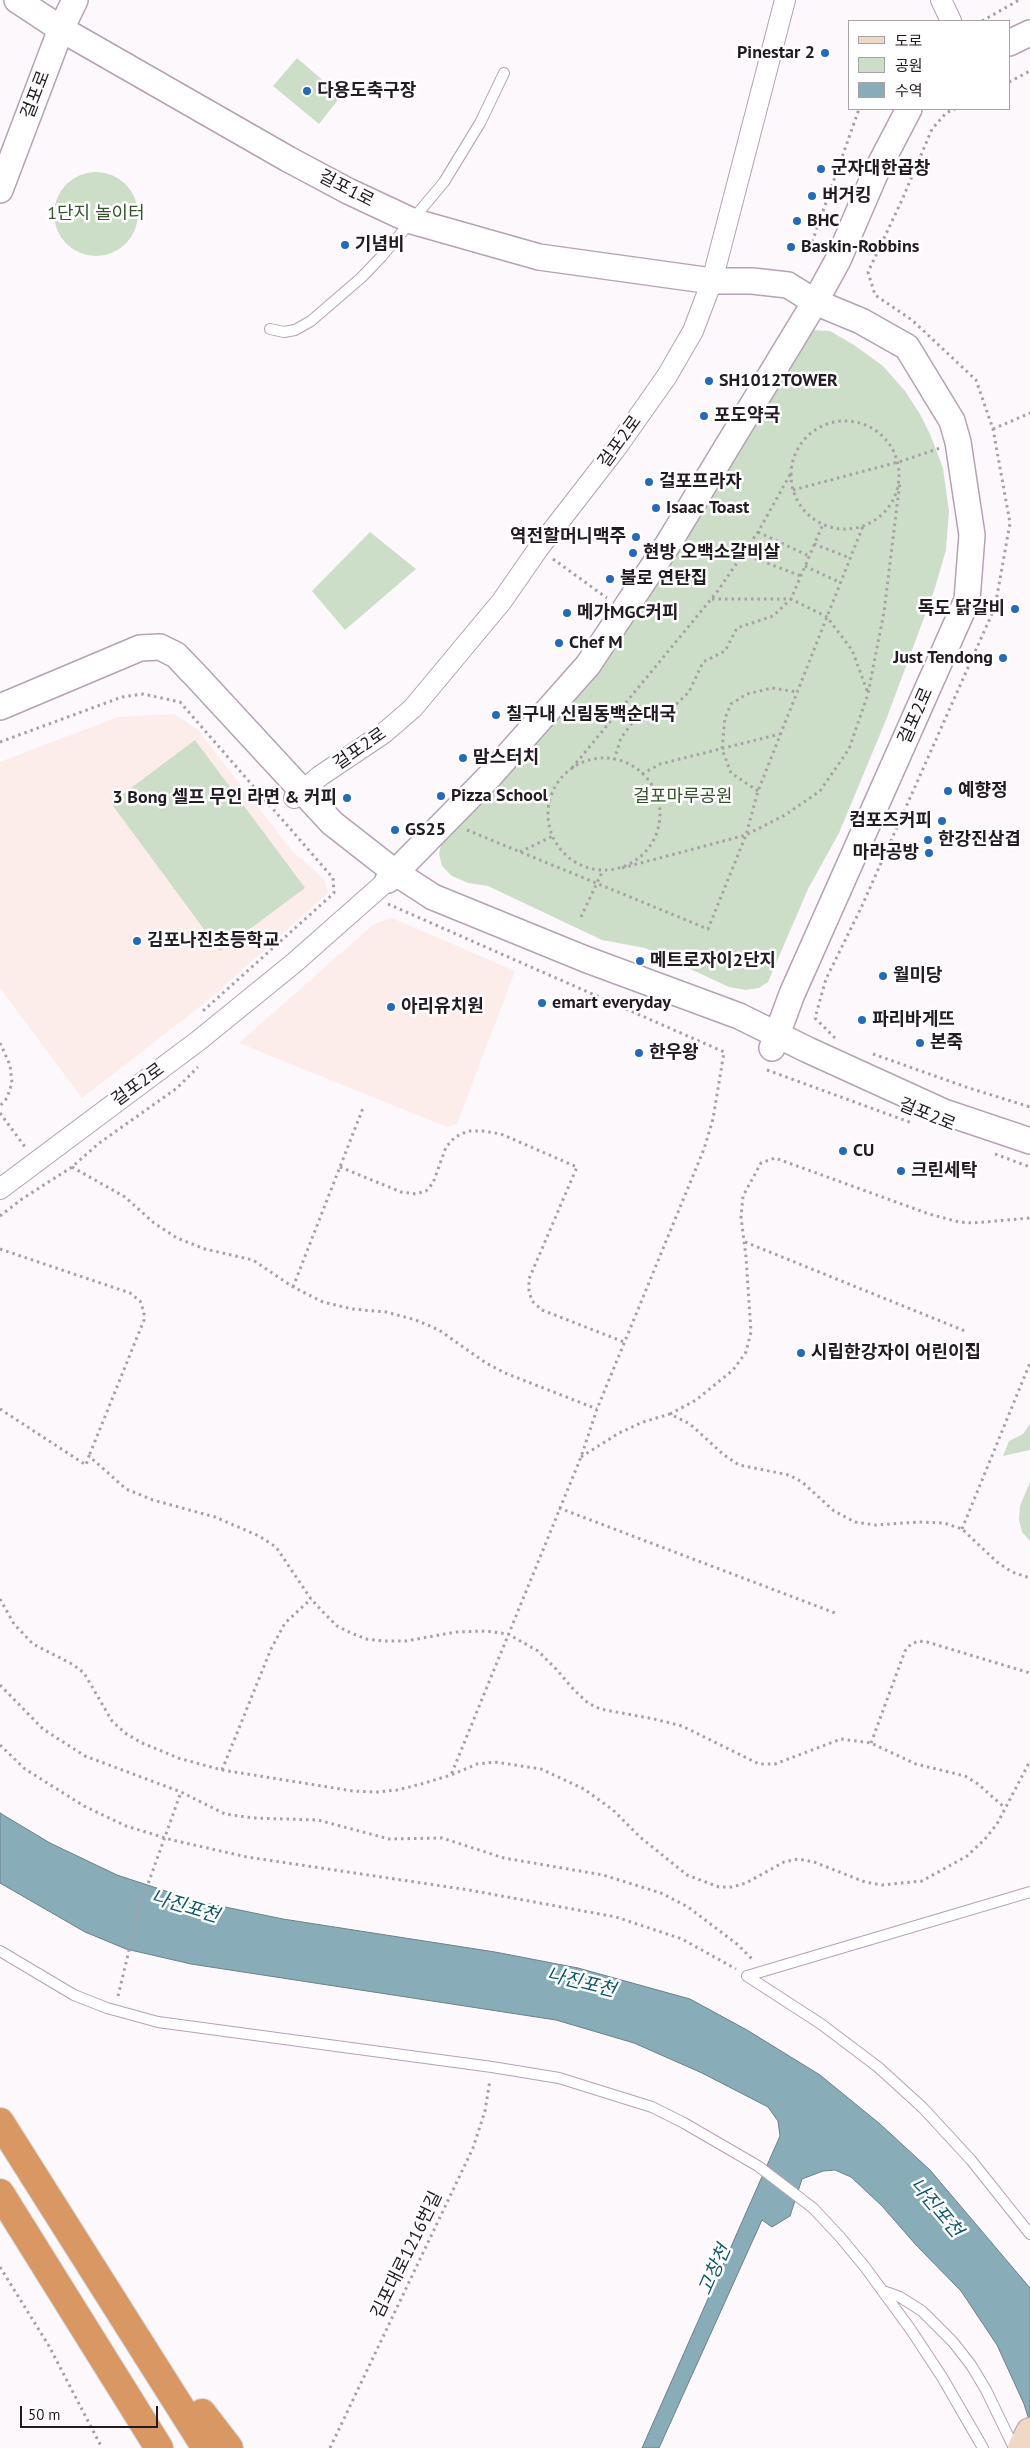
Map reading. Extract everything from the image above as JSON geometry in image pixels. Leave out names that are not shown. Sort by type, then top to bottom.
[{"type":"highway","points":[[0,2122],[203,2441]]},
{"type":"highway","points":[[0,2193],[159,2448]]},
{"type":"highway","points":[[114,2301],[229,2448]]},
{"type":"main road","points":[[1022,2448],[1030,2432]]},
{"type":"street","name":"걸포1로","points":[[16,0],[61,29],[288,159],[412,222],[540,257],[712,281],[752,281],[788,285],[815,302]]},
{"type":"street","name":"걸포로","points":[[0,190],[61,29],[75,0]]},
{"type":"street","name":"걸포2로","points":[[785,0],[712,281],[693,331],[666,376],[617,447],[538,549],[502,602],[413,708],[384,733],[297,794],[392,877],[433,897],[585,959],[739,1016],[772,1051],[936,1120],[1030,1153]]},
{"type":"street","points":[[941,0],[951,20]]},
{"type":"street","points":[[1010,43],[1030,33]]},
{"type":"street","name":"걸포2로","points":[[0,1189],[198,1041],[294,963],[392,877],[488,778],[576,679],[668,544],[815,302],[838,260],[875,174],[908,110]]},
{"type":"street","name":"걸포2로","points":[[772,1051],[792,994],[967,600],[972,535],[958,442],[952,421],[908,348],[861,320],[815,302]]},
{"type":"street","points":[[0,707],[140,648],[160,647],[176,655],[297,794]]},
{"type":"street","points":[[0,720],[130,665],[148,661],[164,664],[181,674],[297,794]]},
{"type":"street","name":"걸포2로","points":[[772,1051],[808,1050],[944,1112],[1030,1141]]},
{"type":"lane","points":[[270,329],[284,332],[295,330],[311,321],[362,277],[412,222],[444,182],[465,150],[504,73]]},
{"type":"lane","points":[[747,1976],[1030,1892]]},
{"type":"lane","points":[[0,1951],[57,1986],[115,2010],[158,2022],[492,2067],[559,2078],[652,2107],[758,2166],[804,2200],[841,2238],[882,2291],[942,2377],[983,2448]]},
{"type":"lane","points":[[747,1976],[821,2024],[878,2067],[923,2108],[971,2160],[1030,2234]]},
{"type":"lane","points":[[882,2291],[900,2297],[922,2311],[952,2342],[971,2365],[986,2390],[1014,2448]]},
{"type":"path","points":[[984,20],[1020,0]]},
{"type":"path","points":[[1010,81],[1030,71]]},
{"type":"path","points":[[810,248],[859,110]]},
{"type":"path","points":[[953,110],[946,113],[932,129],[902,200],[868,272],[875,295],[912,320],[976,380],[993,429],[1030,413]]},
{"type":"path","points":[[791,473],[758,532],[711,599],[572,768],[559,781],[551,797],[548,814],[553,836],[559,847],[582,867],[604,870],[622,868],[746,835],[785,815],[820,790],[849,749],[868,694],[884,612],[900,481],[898,462],[892,446],[880,433],[865,424],[848,420],[831,422],[803,441],[794,456],[791,473],[793,490],[801,507],[814,520],[832,528],[850,530],[863,526],[884,514],[895,499],[900,481]]},
{"type":"path","points":[[793,490],[898,462],[940,448]]},
{"type":"path","points":[[614,760],[621,738],[632,723],[666,714],[689,692],[703,662],[725,651],[737,628],[773,616],[791,600],[823,524]]},
{"type":"path","points":[[462,828],[708,929],[746,835],[758,791],[863,526]]},
{"type":"path","points":[[758,532],[809,556]]},
{"type":"path","points":[[814,544],[850,558]]},
{"type":"path","points":[[538,549],[624,610]]},
{"type":"path","points":[[743,554],[801,576]]},
{"type":"path","points":[[805,566],[840,583]]},
{"type":"path","points":[[711,599],[791,600],[827,617],[852,650],[868,694]]},
{"type":"path","points":[[758,791],[731,773],[722,749],[726,718],[731,704],[746,694],[772,688],[797,692]]},
{"type":"path","points":[[0,742],[122,696],[143,694],[180,702],[333,878],[334,893],[196,1017]]},
{"type":"path","points":[[642,774],[660,764],[781,734]]},
{"type":"path","points":[[572,768],[589,760],[614,760],[626,763],[642,774],[654,789],[659,807],[659,827],[652,844],[639,858],[622,868]]},
{"type":"path","points":[[519,852],[553,836]]},
{"type":"path","points":[[581,917],[604,870]]},
{"type":"path","points":[[381,905],[388,904],[724,1052],[712,1119],[704,1149],[597,1409],[581,1457],[452,1775]]},
{"type":"path","points":[[838,1042],[816,1018],[818,1003],[826,979],[861,908]]},
{"type":"path","points":[[0,1043],[10,1065],[12,1083],[7,1098],[0,1106]]},
{"type":"path","points":[[772,1051],[919,1126]]},
{"type":"path","points":[[866,1051],[966,1087],[1030,1106]]},
{"type":"path","points":[[292,1287],[363,1108]]},
{"type":"path","points":[[0,1113],[24,1148],[32,1142]]},
{"type":"path","points":[[340,1167],[401,1192],[416,1194],[426,1190],[433,1183],[446,1147],[456,1137],[468,1131],[484,1130],[501,1134],[577,1167],[529,1279],[529,1291],[532,1301],[542,1310],[624,1342]]},
{"type":"path","points":[[993,1153],[1030,1167]]},
{"type":"path","points":[[581,1457],[619,1433],[643,1422],[670,1414],[696,1400],[733,1370],[746,1352],[751,1332],[742,1218],[743,1196],[761,1163],[775,1158],[929,1214],[959,1222],[973,1223],[1030,1218]]},
{"type":"path","points":[[72,1167],[125,1197],[154,1223],[177,1238],[205,1249],[253,1260],[292,1287],[323,1302],[352,1309],[386,1312],[416,1320],[439,1330],[486,1363],[505,1373],[597,1409]]},
{"type":"path","points":[[744,1242],[965,1331]]},
{"type":"path","points":[[0,1249],[130,1294],[140,1301],[144,1312],[144,1320],[86,1465],[0,1409]]},
{"type":"path","points":[[962,1529],[1030,1363]]},
{"type":"path","points":[[670,1414],[690,1424],[724,1456],[739,1465],[789,1475],[802,1482],[834,1511],[855,1522],[875,1525],[919,1522],[944,1523],[962,1529],[997,1562],[1012,1572],[1030,1578]]},
{"type":"path","points":[[89,1456],[126,1490],[153,1500],[215,1517],[259,1536],[276,1547],[311,1599],[337,1626],[366,1639],[406,1641],[456,1632],[508,1634],[538,1651],[588,1703],[600,1710],[654,1719],[682,1726],[759,1764],[775,1764],[841,1739],[871,1743],[916,1764],[965,1776],[978,1784],[1005,1808]]},
{"type":"path","points":[[559,1508],[835,1614]]},
{"type":"path","points":[[0,1599],[14,1624],[33,1644],[72,1664],[84,1673],[112,1721],[125,1732],[178,1758],[222,1770],[353,1791],[378,1792],[397,1790],[452,1775],[477,1764],[495,1762],[541,1769],[564,1779],[613,1810],[640,1838],[687,1875],[719,1887],[732,1887],[746,1883],[784,1862],[798,1859],[814,1862],[865,1882],[882,1885],[922,1881],[967,1856],[997,1824],[1030,1761]]},
{"type":"path","points":[[222,1770],[271,1649],[285,1623],[311,1599]]},
{"type":"path","points":[[871,1743],[905,1651],[911,1644],[919,1641],[927,1642],[1030,1673]]},
{"type":"path","points":[[0,1684],[43,1729],[85,1756],[180,1792],[225,1814],[253,1818],[318,1820],[389,1839],[442,1838],[504,1858],[603,1875],[662,1893],[688,1908],[737,1944],[765,1971]]},
{"type":"path","points":[[0,1745],[25,1769],[84,1806],[126,1826],[164,1838],[247,1857],[469,1890],[616,1917],[682,1939],[725,1961],[747,1976]]},
{"type":"path","points":[[115,2010],[140,1909],[180,1792]]},
{"type":"path","name":"김포대로1216번길","points":[[330,2448],[473,2148],[485,2111],[492,2067]]},
{"type":"path","points":[[0,2267],[49,2346],[102,2448]]},
{"type":"shaded area","name":"김포나진초등학교","points":[[174,714],[197,729],[293,852],[324,879],[328,893],[207,1001],[82,1098],[0,988],[0,762],[118,717]]},
{"type":"shaded area","name":"아리유치원","points":[[392,918],[515,971],[457,1124],[447,1127],[239,1043],[374,924]]},
{"type":"green space","name":"다용도축구장","points":[[297,58],[341,96],[319,124],[273,86]]},
{"type":"green space","name":"1단지 놀이터","points":[[88,172],[104,172],[120,179],[131,190],[138,206],[135,230],[126,244],[120,249],[104,256],[88,256],[72,249],[61,238],[54,222],[54,206],[61,190],[72,179]]},
{"type":"green space","name":"걸포마루공원","points":[[811,330],[830,331],[854,345],[883,366],[905,391],[920,414],[943,468],[949,511],[946,550],[934,591],[886,720],[839,833],[808,889],[768,982],[759,988],[746,990],[729,987],[645,948],[602,940],[488,886],[468,883],[452,876],[442,866],[439,854],[442,841],[535,733]]},
{"type":"green space","points":[[370,532],[416,569],[345,630],[312,591]]},
{"type":"green space","points":[[195,740],[305,888],[220,951],[111,803]]},
{"type":"green space","points":[[1030,1424],[1030,1450],[1003,1456],[1009,1441],[1023,1434]]},
{"type":"green space","points":[[1030,1482],[1030,1541],[1022,1532],[1019,1520],[1020,1506]]},
{"type":"water","name":"나진포천","points":[[0,1813],[50,1843],[117,1875],[196,1901],[283,1919],[495,1952],[578,1968],[690,1999],[747,2030],[820,2075],[880,2124],[930,2170],[1030,2288],[1030,2423],[1024,2404],[997,2345],[961,2291],[916,2245],[882,2206],[851,2177],[835,2170],[823,2171],[802,2179],[790,2216],[772,2227],[762,2220],[659,2448],[642,2448],[780,2136],[778,2121],[768,2107],[702,2073],[634,2043],[556,2020],[191,1964],[126,1949],[85,1932],[0,1883]]},
{"type":"place","name":"Pinestar 2","points":[[825,53]]},
{"type":"place","name":"다용도축구장","points":[[307,91]]},
{"type":"place","name":"군자대한곱창","points":[[821,169]]},
{"type":"place","name":"버거킹","points":[[812,196]]},
{"type":"place","name":"BHC","points":[[797,221]]},
{"type":"place","name":"기념비","points":[[345,245]]},
{"type":"place","name":"Baskin-Robbins","points":[[791,247]]},
{"type":"place","name":"SH1012TOWER","points":[[709,381]]},
{"type":"place","name":"포도약국","points":[[704,416]]},
{"type":"place","name":"걸포프라자","points":[[649,482]]},
{"type":"place","name":"Isaac Toast","points":[[656,508]]},
{"type":"place","name":"역전할머니맥주","points":[[636,537]]},
{"type":"place","name":"현방 오백소갈비살","points":[[633,553]]},
{"type":"place","name":"불로 연탄집","points":[[610,579]]},
{"type":"place","name":"독도 닭갈비","points":[[1015,609]]},
{"type":"place","name":"메가MGC커피","points":[[567,613]]},
{"type":"place","name":"Chef M","points":[[559,643]]},
{"type":"place","name":"Just Tendong","points":[[1003,658]]},
{"type":"place","name":"칠구내 신림동백순대국","points":[[496,715]]},
{"type":"place","name":"맘스터치","points":[[463,758]]},
{"type":"place","name":"예향정","points":[[948,791]]},
{"type":"place","name":"Pizza School","points":[[441,796]]},
{"type":"place","name":"3 Bong 셀프 무인 라면 & 커피","points":[[347,798]]},
{"type":"place","name":"컴포즈커피","points":[[942,821]]},
{"type":"place","name":"GS25","points":[[395,830]]},
{"type":"place","name":"한강진삼겹","points":[[928,840]]},
{"type":"place","name":"마라공방","points":[[929,853]]},
{"type":"place","name":"김포나진초등학교","points":[[137,941]]},
{"type":"place","name":"메트로자이2단지","points":[[640,961]]},
{"type":"place","name":"월미당","points":[[883,976]]},
{"type":"place","name":"emart everyday","points":[[542,1003]]},
{"type":"place","name":"아리유치원","points":[[391,1007]]},
{"type":"place","name":"파리바게뜨","points":[[862,1020]]},
{"type":"place","name":"본죽","points":[[920,1043]]},
{"type":"place","name":"한우왕","points":[[639,1053]]},
{"type":"place","name":"CU","points":[[843,1151]]},
{"type":"place","name":"크린세탁","points":[[901,1171]]},
{"type":"place","name":"시립한강자이 어린이집","points":[[801,1353]]},
{"type":"water label","name":"고창천","points":[[715,2270]]}]
